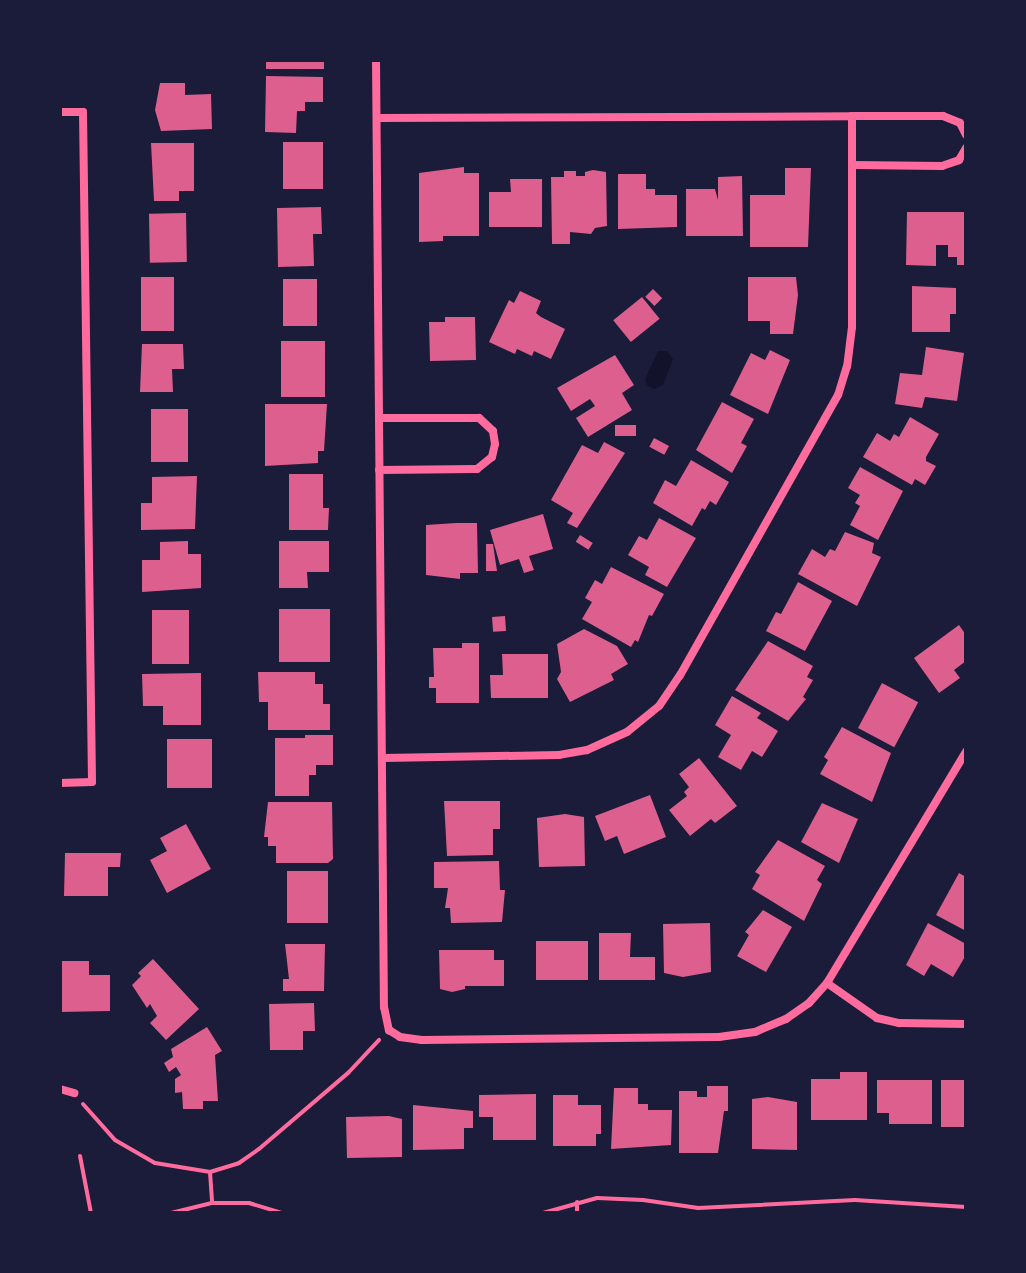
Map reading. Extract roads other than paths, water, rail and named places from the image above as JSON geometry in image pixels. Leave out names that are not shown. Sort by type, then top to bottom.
[{"type":"street","points":[[376,60],[384,1007],[389,1030],[400,1037],[422,1040],[719,1037],[755,1032],[786,1019],[809,1003],[827,983],[966,752]]},
{"type":"street","points":[[60,112],[83,112],[92,782],[60,783]]},
{"type":"street","points":[[383,758],[559,755],[587,750],[627,732],[659,706],[680,675],[838,395],[847,366],[852,327],[852,116]]},
{"type":"street","points":[[377,118],[943,116],[960,123],[966,135]]},
{"type":"street","points":[[852,165],[942,166],[959,160],[966,148]]},
{"type":"street","points":[[379,418],[479,418],[490,425],[495,444],[492,457],[477,469],[379,470]]},
{"type":"street","points":[[827,983],[877,1018],[899,1023],[966,1024]]},
{"type":"street","points":[[60,1089],[74,1093]]}]
